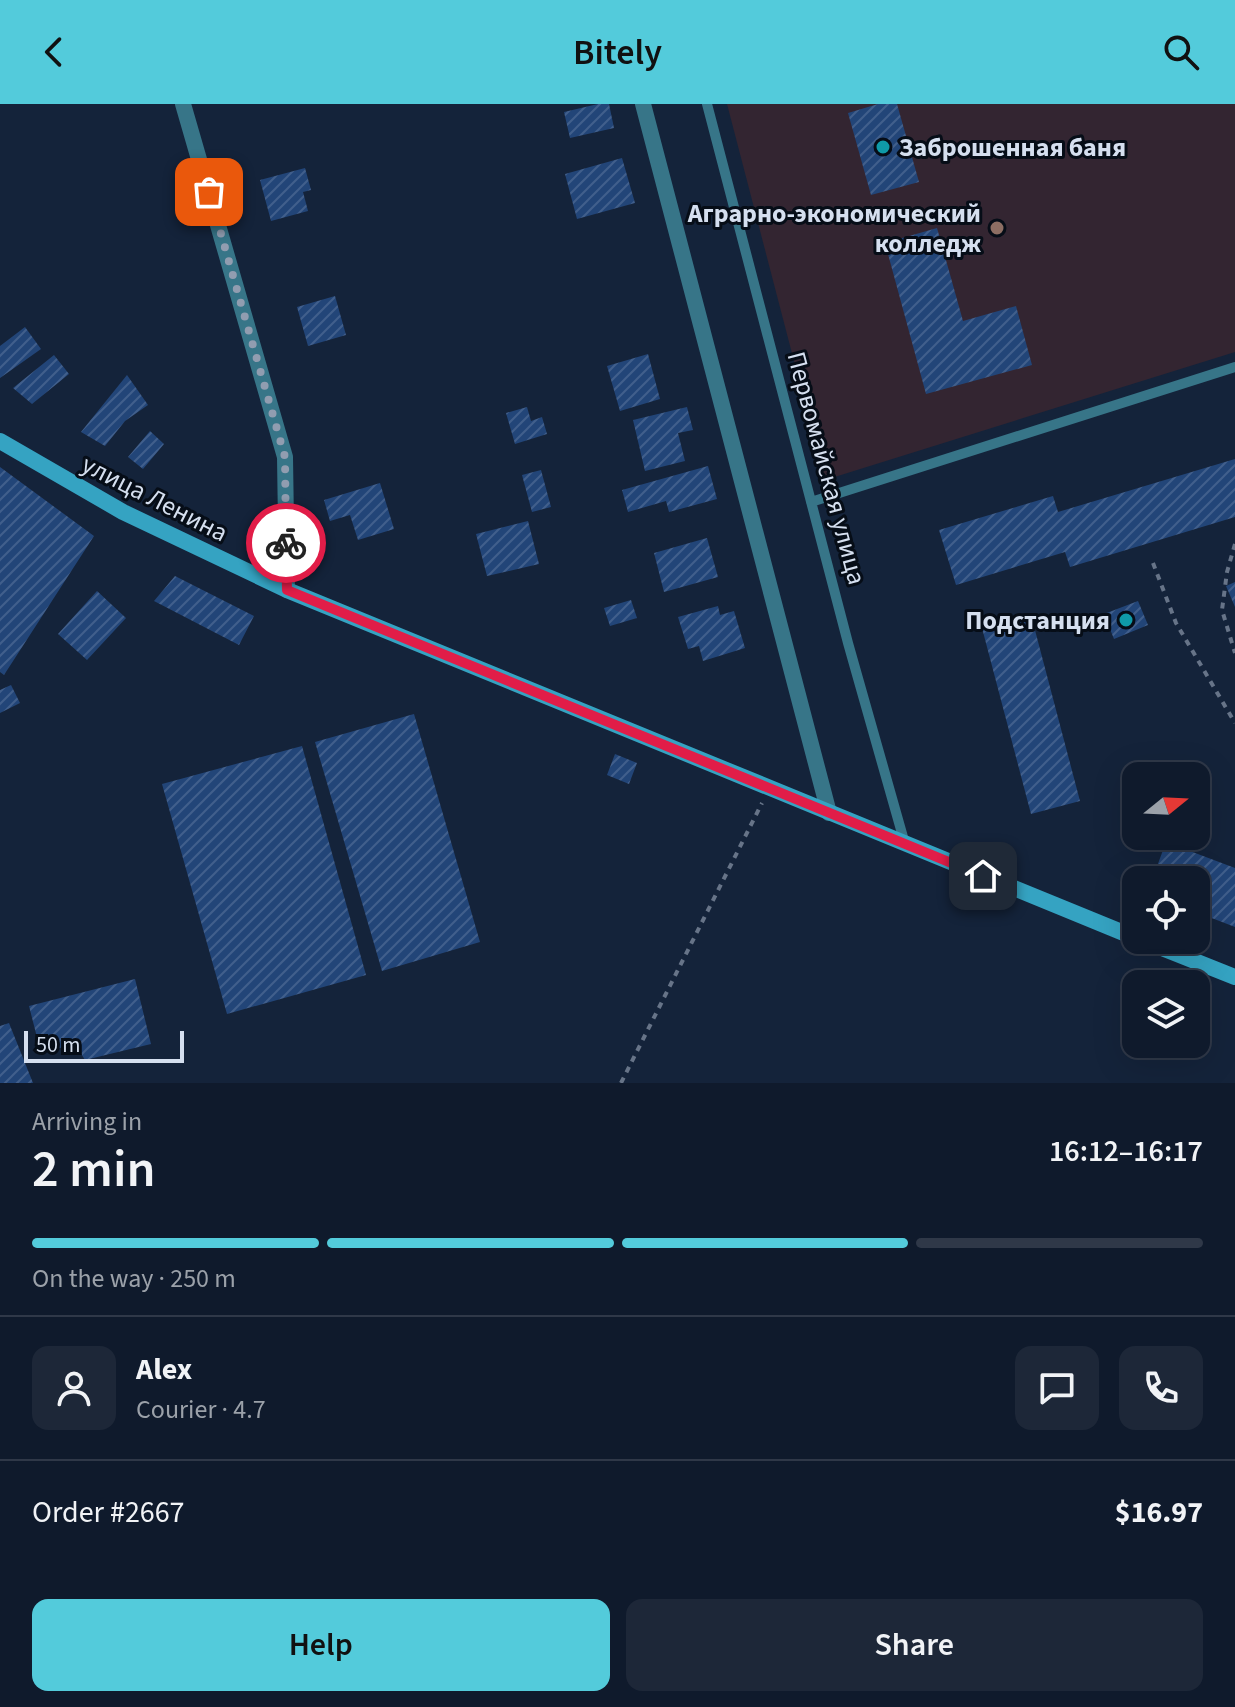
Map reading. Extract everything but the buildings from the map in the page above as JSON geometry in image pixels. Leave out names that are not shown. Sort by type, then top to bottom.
[{"type":"main road","name":"улица Ленина","points":[[0,441],[123,512],[287,590],[1122,932]]},
{"type":"main road","points":[[1177,954],[1235,977]]},
{"type":"street","points":[[183,104],[285,457],[287,590]]},
{"type":"street","points":[[643,104],[829,813]]},
{"type":"lane","name":"Первомайская улица","points":[[707,104],[848,643],[905,844]]},
{"type":"lane","points":[[811,502],[1235,367]]},
{"type":"path","points":[[1235,544],[1227,572],[1222,610],[1235,653]]},
{"type":"path","points":[[1153,563],[1176,623],[1235,723]]},
{"type":"path","points":[[621,1083],[769,789]]},
{"type":"shaded area","name":"Аграрно-экономический колледж","points":[[727,104],[1235,104],[1235,352],[825,480]]},
{"type":"way so far","points":[[209,192],[285,457],[286,543]]},
{"type":"place","name":"Заброшенная баня","points":[[883,147]]},
{"type":"place","name":"Аграрно-экономический колледж","points":[[997,228]]},
{"type":"place","name":"Подстанция","points":[[1126,620]]},
{"type":"route","points":[[286,543],[287,590],[983,876]]}]
